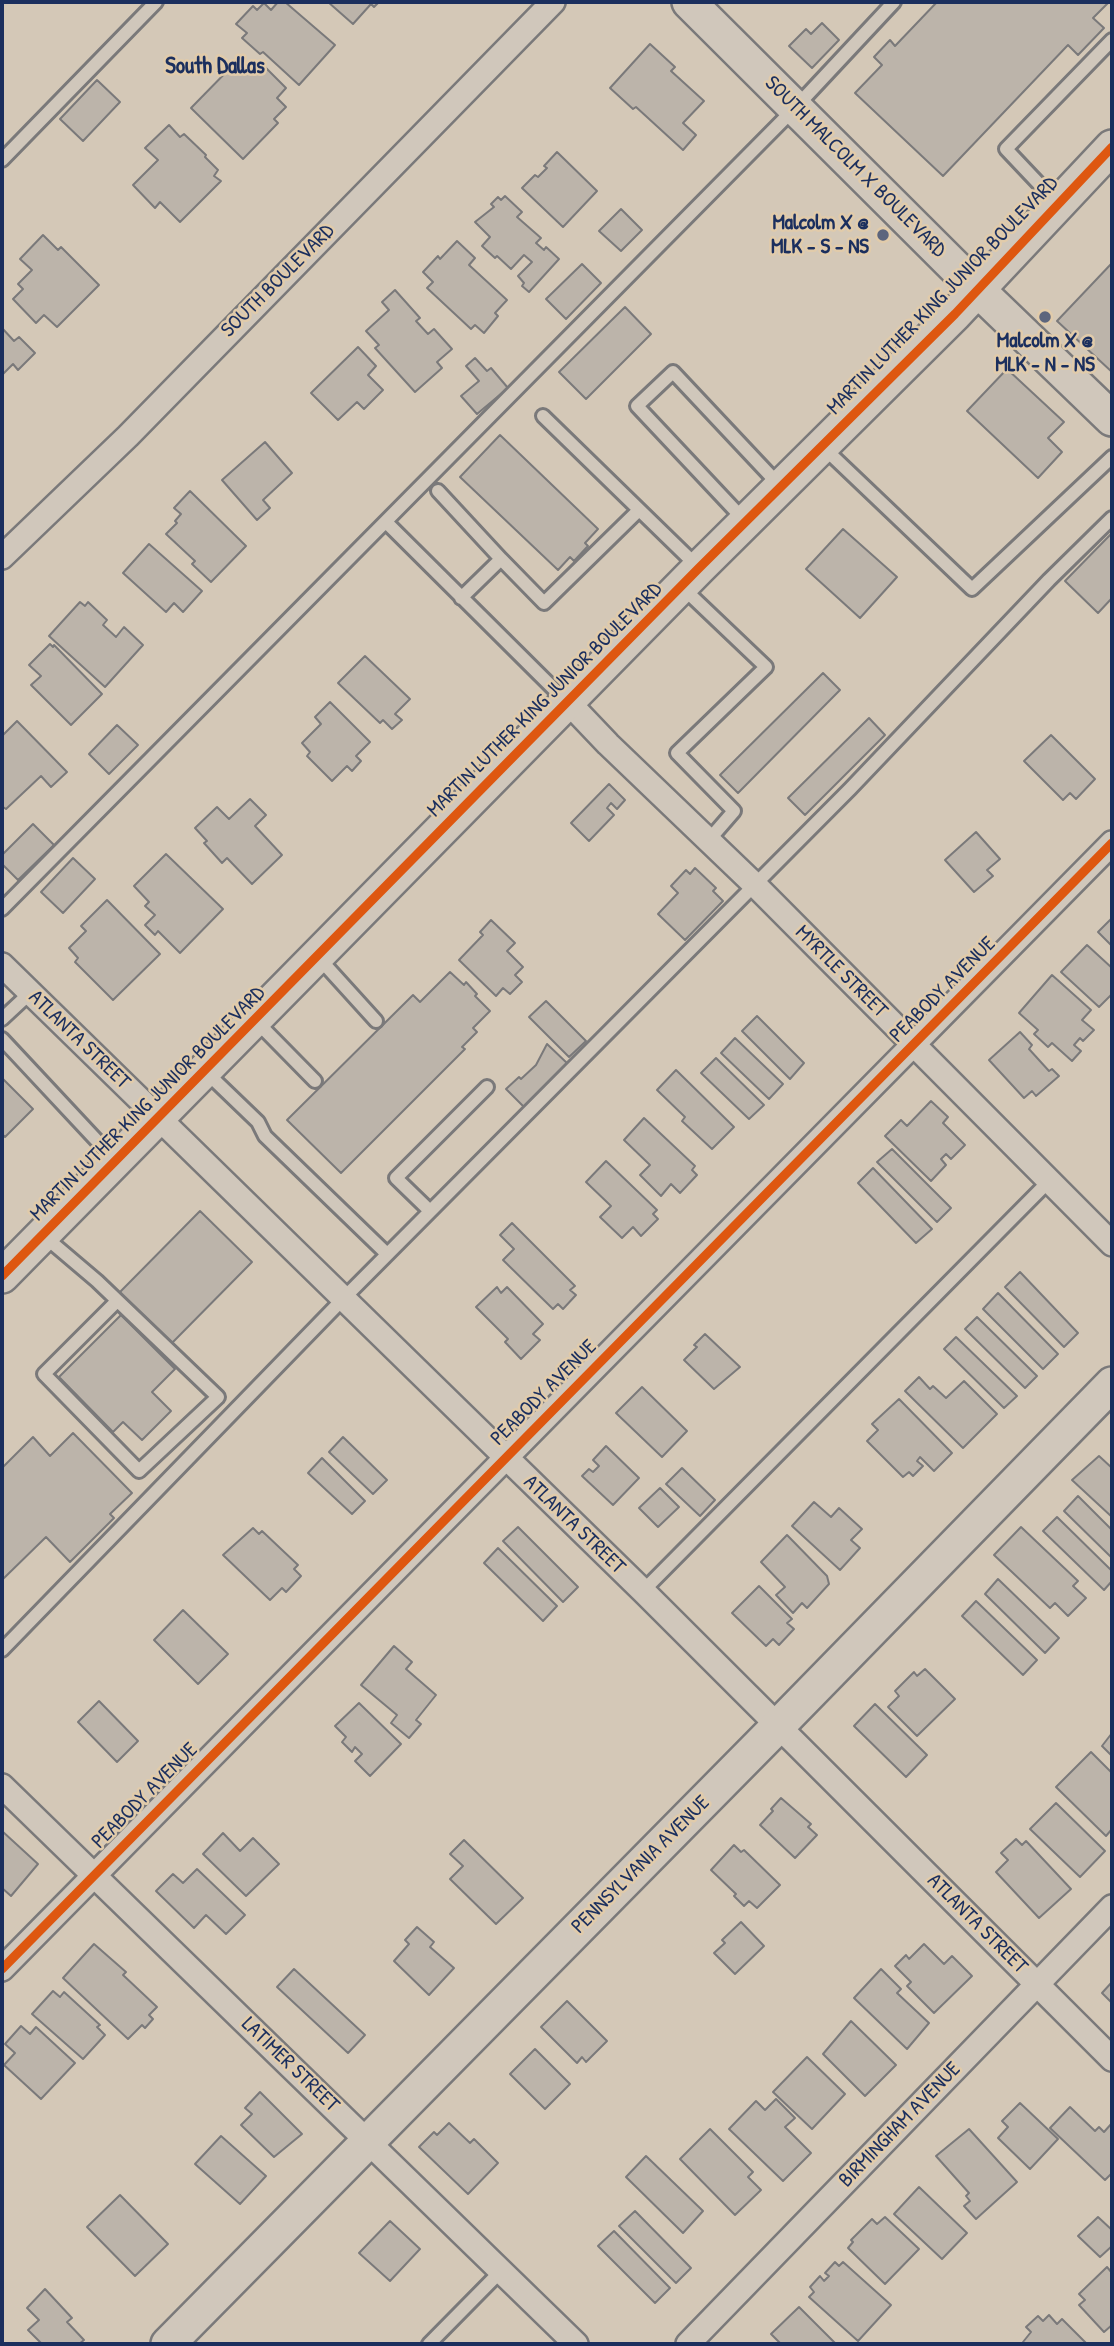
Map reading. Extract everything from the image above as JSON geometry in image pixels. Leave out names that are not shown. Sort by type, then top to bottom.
[{"type":"street","name":"SOUTH BOULEVARD","points":[[2,558],[128,436],[553,2]]},
{"type":"street","name":"SOUTH MALCOLM X BOULEVARD","points":[[689,2],[978,290],[1112,419]]},
{"type":"street","name":"MARTIN LUTHER KING JUNIOR BOULEVARD","points":[[2,1276],[978,290],[1112,147]]},
{"type":"street","name":"MYRTLE STREET","points":[[568,702],[754,884],[1112,1244]]},
{"type":"street","name":"PEABODY AVENUE","points":[[2,1969],[1112,843]]},
{"type":"street","name":"ATLANTA STREET","points":[[2,965],[643,1591],[1112,2059]]},
{"type":"street","name":"PENNSYLVANIA AVENUE","points":[[168,2344],[779,1726],[1112,1384]]},
{"type":"street","name":"LATIMER STREET","points":[[2,1786],[576,2344]]},
{"type":"street","name":"BIRMINGHAM AVENUE","points":[[688,2344],[1112,1907]]},
{"type":"lane","points":[[2,160],[156,2]]},
{"type":"lane","points":[[2,909],[795,108],[894,2]]},
{"type":"lane","points":[[1058,203],[1006,149],[1112,40]]},
{"type":"lane","points":[[747,523],[636,406],[673,372],[781,487]]},
{"type":"lane","points":[[543,416],[639,510],[691,578],[766,667],[677,754],[734,811],[708,841]]},
{"type":"lane","points":[[822,446],[972,589],[1112,457]]},
{"type":"lane","points":[[438,491],[544,603],[639,510]]},
{"type":"lane","points":[[2,1650],[387,1254],[850,789],[1049,580],[1112,518]]},
{"type":"lane","points":[[386,522],[568,702]]},
{"type":"lane","points":[[461,598],[501,559]]},
{"type":"lane","points":[[317,957],[376,1021]]},
{"type":"lane","points":[[2,1019],[30,993]]},
{"type":"lane","points":[[255,1020],[315,1081]]},
{"type":"lane","points":[[2,1040],[116,1160]]},
{"type":"lane","points":[[205,1071],[258,1122],[265,1136],[387,1254]]},
{"type":"lane","points":[[430,1211],[396,1178],[487,1087]]},
{"type":"lane","points":[[643,1591],[1049,1181]]},
{"type":"lane","points":[[43,1234],[117,1301],[218,1397],[139,1471],[44,1374],[117,1301]]},
{"type":"lane","points":[[429,2344],[501,2271]]},
{"type":"building","points":[[278,2],[285,2],[335,45],[299,85],[263,52],[260,54],[242,38],[247,33],[236,24],[253,6],[257,10],[264,3],[271,10]]},
{"type":"building","points":[[328,2],[379,2],[374,7],[371,4],[353,24]]},
{"type":"building","points":[[937,2],[1109,2],[1093,18],[1104,28],[1078,55],[1068,45],[943,176],[855,93],[882,65],[874,57],[890,40],[895,46]]},
{"type":"building","points":[[822,23],[839,40],[812,68],[789,46],[806,29],[811,34]]},
{"type":"building","points":[[650,44],[675,67],[671,71],[704,101],[683,123],[696,135],[683,150],[636,107],[633,109],[610,88]]},
{"type":"building","points":[[239,59],[247,67],[252,62],[261,72],[265,67],[286,88],[277,98],[286,107],[274,119],[278,123],[243,159],[191,108]]},
{"type":"building","points":[[97,80],[120,102],[83,141],[60,119]]},
{"type":"building","points":[[169,125],[180,137],[184,134],[206,155],[218,170],[214,176],[221,181],[180,222],[160,202],[155,208],[133,185],[158,160],[145,148]]},
{"type":"building","points":[[557,152],[597,191],[563,227],[522,188],[547,168],[544,166]]},
{"type":"building","points":[[505,196],[522,212],[517,217],[541,238],[536,243],[544,250],[546,247],[559,259],[529,292],[522,286],[524,283],[518,276],[532,262],[524,255],[511,269],[497,256],[495,258],[482,246],[490,237],[475,222],[494,207],[491,204],[498,197],[501,200]]},
{"type":"building","points":[[621,209],[642,230],[621,251],[599,231]]},
{"type":"building","points":[[43,235],[58,250],[61,247],[99,285],[57,327],[44,315],[36,323],[13,299],[23,289],[18,284],[32,270],[20,259]]},
{"type":"building","points":[[457,241],[475,258],[469,265],[507,300],[495,313],[498,316],[484,333],[475,325],[471,329],[427,288],[433,282],[423,272]]},
{"type":"building","points":[[1112,263],[1112,372],[1057,321]]},
{"type":"building","points":[[582,264],[601,283],[566,319],[546,299]]},
{"type":"building","points":[[395,290],[420,318],[416,321],[428,334],[434,329],[452,349],[437,362],[442,368],[415,392],[375,348],[379,345],[366,331],[389,310],[382,302]]},
{"type":"building","points":[[625,307],[651,334],[586,399],[559,372]]},
{"type":"building","points":[[2,328],[14,341],[19,337],[35,353],[18,370],[13,364],[2,375]]},
{"type":"building","points":[[358,347],[376,366],[368,375],[383,390],[364,409],[357,402],[338,420],[311,393]]},
{"type":"building","points":[[475,358],[487,371],[491,368],[508,388],[477,414],[461,396],[479,381],[466,366]]},
{"type":"building","points":[[1007,369],[1064,422],[1048,438],[1062,452],[1038,478],[967,411]]},
{"type":"building","points":[[500,435],[598,529],[585,543],[588,546],[574,561],[570,557],[558,570],[460,477]]},
{"type":"building","points":[[265,442],[292,473],[263,500],[270,508],[257,520],[222,480]]},
{"type":"building","points":[[190,491],[246,546],[211,582],[192,564],[195,561],[166,534],[177,523],[175,521],[181,514],[174,508]]},
{"type":"building","points":[[843,529],[897,577],[860,618],[806,569]]},
{"type":"building","points":[[1112,533],[1112,598],[1098,613],[1065,581]]},
{"type":"building","points":[[149,544],[202,591],[183,612],[174,603],[166,612],[123,573]]},
{"type":"building","points":[[80,602],[85,606],[88,602],[107,620],[103,625],[116,637],[124,627],[143,645],[105,687],[49,636]]},
{"type":"building","points":[[50,644],[102,694],[71,725],[31,685],[41,676],[29,665]]},
{"type":"building","points":[[365,656],[410,699],[395,714],[402,720],[392,729],[383,720],[380,723],[338,683]]},
{"type":"building","points":[[823,673],[840,690],[738,793],[720,775]]},
{"type":"building","points":[[330,702],[370,742],[356,756],[361,761],[352,771],[347,766],[332,781],[307,756],[310,752],[302,743],[321,724],[315,717]]},
{"type":"building","points":[[869,718],[885,735],[805,815],[788,798]]},
{"type":"building","points":[[17,721],[67,772],[51,787],[41,776],[6,809],[2,808],[2,736]]},
{"type":"building","points":[[117,725],[138,745],[109,774],[89,754]]},
{"type":"building","points":[[1051,735],[1095,779],[1076,799],[1070,793],[1063,800],[1024,761]]},
{"type":"building","points":[[609,784],[625,800],[617,809],[611,803],[607,808],[614,815],[589,841],[571,823]]},
{"type":"building","points":[[250,799],[266,815],[255,826],[282,855],[252,884],[227,858],[222,863],[195,828],[217,807],[229,819]]},
{"type":"building","points":[[33,824],[54,845],[18,880],[2,864],[2,855]]},
{"type":"building","points":[[976,832],[1000,859],[987,870],[993,876],[974,892],[945,860]]},
{"type":"building","points":[[166,854],[223,909],[180,953],[158,931],[155,935],[145,925],[155,915],[145,906],[149,902],[134,886]]},
{"type":"building","points":[[73,858],[95,879],[63,913],[41,892]]},
{"type":"building","points":[[695,868],[716,888],[713,891],[723,901],[685,940],[658,914],[678,893],[671,886],[686,870],[690,874]]},
{"type":"building","points":[[107,900],[160,954],[113,1000],[75,962],[78,958],[69,948],[86,931],[81,926]]},
{"type":"building","points":[[1112,918],[1112,946],[1098,932]]},
{"type":"building","points":[[491,920],[515,943],[507,951],[523,967],[515,975],[522,982],[510,994],[503,988],[496,996],[459,960],[483,935],[480,932]]},
{"type":"building","points":[[1087,945],[1112,968],[1112,994],[1099,1007],[1061,972]]},
{"type":"building","points":[[450,972],[464,985],[466,982],[490,1011],[473,1028],[477,1032],[462,1047],[465,1049],[341,1173],[287,1120],[413,995],[420,1002]]},
{"type":"building","points":[[1052,975],[1091,1010],[1082,1020],[1094,1030],[1083,1041],[1080,1038],[1074,1045],[1081,1051],[1072,1061],[1052,1043],[1048,1047],[1034,1034],[1038,1030],[1019,1013]]},
{"type":"building","points":[[546,1001],[586,1041],[569,1057],[529,1017]]},
{"type":"building","points":[[757,1016],[804,1063],[790,1079],[742,1031]]},
{"type":"building","points":[[1020,1032],[1032,1045],[1029,1049],[1049,1071],[1052,1069],[1059,1076],[1036,1096],[1032,1091],[1024,1098],[989,1060]]},
{"type":"building","points":[[735,1038],[783,1084],[769,1099],[721,1053]]},
{"type":"building","points":[[547,1044],[568,1064],[524,1107],[506,1089],[536,1065]]},
{"type":"building","points":[[716,1058],[764,1105],[749,1119],[701,1073]]},
{"type":"building","points":[[676,1070],[734,1127],[712,1149],[682,1121],[685,1117],[657,1090]]},
{"type":"building","points":[[2,1078],[33,1109],[5,1137],[2,1134]]},
{"type":"building","points":[[931,1101],[948,1117],[943,1123],[965,1145],[951,1159],[946,1154],[941,1159],[946,1165],[931,1181],[885,1136],[901,1120],[907,1126]]},
{"type":"building","points":[[644,1118],[695,1166],[692,1170],[697,1175],[680,1193],[671,1184],[661,1196],[640,1175],[650,1165],[624,1140]]},
{"type":"building","points":[[892,1149],[951,1208],[937,1222],[877,1162]]},
{"type":"building","points":[[606,1161],[657,1210],[653,1214],[658,1219],[641,1236],[633,1227],[622,1238],[600,1217],[611,1206],[586,1182]]},
{"type":"building","points":[[873,1168],[932,1229],[916,1243],[858,1183]]},
{"type":"building","points":[[200,1211],[252,1262],[171,1344],[119,1293]]},
{"type":"building","points":[[512,1223],[575,1286],[570,1290],[576,1295],[563,1309],[558,1304],[553,1309],[503,1260],[514,1249],[500,1235]]},
{"type":"building","points":[[1020,1272],[1078,1333],[1064,1347],[1005,1287]]},
{"type":"building","points":[[497,1287],[501,1293],[507,1287],[543,1324],[533,1334],[540,1340],[521,1359],[505,1342],[508,1339],[476,1307]]},
{"type":"building","points":[[998,1293],[1058,1354],[1043,1369],[983,1309]]},
{"type":"building","points":[[121,1315],[175,1369],[152,1392],[171,1411],[142,1440],[123,1422],[113,1432],[59,1377]]},
{"type":"building","points":[[977,1317],[1037,1376],[1025,1388],[965,1329]]},
{"type":"building","points":[[705,1334],[740,1367],[714,1389],[684,1360]]},
{"type":"building","points":[[956,1337],[1017,1396],[1004,1408],[944,1349]]},
{"type":"building","points":[[919,1377],[930,1389],[933,1386],[946,1398],[964,1381],[997,1414],[963,1448],[905,1391]]},
{"type":"building","points":[[642,1387],[687,1431],[662,1457],[616,1413]]},
{"type":"building","points":[[899,1399],[952,1453],[934,1471],[920,1457],[917,1461],[923,1466],[913,1476],[909,1472],[903,1477],[867,1441],[878,1430],[872,1424]]},
{"type":"building","points":[[73,1433],[132,1493],[110,1514],[114,1518],[70,1562],[46,1537],[3,1579],[2,1468],[33,1437],[50,1456]]},
{"type":"building","points":[[343,1437],[387,1480],[373,1494],[329,1452]]},
{"type":"building","points":[[606,1446],[639,1478],[613,1505],[582,1476],[589,1469],[593,1472],[599,1466],[593,1460]]},
{"type":"building","points":[[1099,1456],[1112,1468],[1112,1517],[1072,1480]]},
{"type":"building","points":[[322,1458],[365,1501],[352,1514],[308,1473]]},
{"type":"building","points":[[682,1468],[715,1500],[700,1516],[666,1484]]},
{"type":"building","points":[[660,1488],[679,1507],[658,1527],[639,1508]]},
{"type":"building","points":[[1078,1496],[1112,1530],[1112,1558],[1064,1511]]},
{"type":"building","points":[[814,1502],[831,1517],[839,1508],[862,1529],[851,1540],[860,1548],[840,1570],[792,1526]]},
{"type":"building","points":[[1057,1517],[1112,1571],[1112,1581],[1104,1590],[1043,1531]]},
{"type":"building","points":[[518,1527],[578,1587],[563,1602],[503,1541]]},
{"type":"building","points":[[1021,1527],[1078,1581],[1073,1586],[1086,1598],[1068,1616],[1055,1603],[1050,1608],[994,1555]]},
{"type":"building","points":[[253,1528],[259,1534],[262,1531],[298,1565],[294,1569],[301,1576],[286,1592],[282,1588],[270,1600],[223,1555]]},
{"type":"building","points":[[787,1535],[827,1576],[829,1584],[807,1608],[802,1603],[793,1613],[776,1595],[785,1587],[761,1562]]},
{"type":"building","points":[[498,1548],[557,1606],[543,1621],[484,1563]]},
{"type":"building","points":[[998,1579],[1059,1638],[1045,1653],[985,1594]]},
{"type":"building","points":[[759,1586],[792,1619],[787,1623],[794,1629],[779,1645],[773,1639],[766,1646],[732,1613]]},
{"type":"building","points":[[976,1601],[1037,1660],[1023,1675],[962,1616]]},
{"type":"building","points":[[183,1610],[228,1654],[198,1684],[154,1640]]},
{"type":"building","points":[[394,1646],[412,1662],[406,1669],[436,1695],[416,1720],[421,1724],[409,1738],[391,1723],[397,1715],[361,1685]]},
{"type":"building","points":[[925,1669],[955,1699],[917,1736],[888,1707],[899,1696],[895,1691],[914,1672],[917,1676]]},
{"type":"building","points":[[99,1701],[138,1741],[117,1762],[78,1722]]},
{"type":"building","points":[[359,1703],[401,1744],[370,1776],[355,1761],[362,1754],[355,1747],[352,1752],[342,1742],[346,1737],[335,1726]]},
{"type":"building","points":[[875,1704],[927,1755],[906,1777],[854,1726]]},
{"type":"building","points":[[1112,1733],[1112,1756],[1102,1746]]},
{"type":"building","points":[[1091,1752],[1112,1773],[1112,1829],[1106,1836],[1056,1787]]},
{"type":"building","points":[[781,1798],[811,1824],[808,1827],[817,1835],[795,1858],[760,1825]]},
{"type":"building","points":[[1056,1803],[1105,1851],[1080,1877],[1030,1829]]},
{"type":"building","points":[[2,1831],[38,1864],[11,1896],[2,1888]]},
{"type":"building","points":[[223,1833],[240,1851],[253,1838],[279,1864],[246,1896],[203,1854]]},
{"type":"building","points":[[1016,1839],[1022,1845],[1026,1841],[1071,1889],[1039,1918],[996,1872],[1008,1860],[1001,1853]]},
{"type":"building","points":[[464,1840],[523,1898],[496,1924],[450,1879],[463,1866],[450,1854]]},
{"type":"building","points":[[734,1845],[741,1852],[744,1850],[780,1885],[757,1908],[749,1901],[744,1906],[734,1896],[736,1894],[711,1870]]},
{"type":"building","points":[[197,1869],[245,1915],[226,1934],[206,1915],[194,1928],[156,1891],[173,1874],[183,1883]]},
{"type":"building","points":[[741,1922],[764,1946],[735,1974],[714,1953],[725,1943],[722,1940]]},
{"type":"building","points":[[417,1927],[434,1942],[430,1947],[454,1968],[429,1995],[394,1961],[409,1944],[405,1940]]},
{"type":"building","points":[[94,1944],[126,1972],[123,1975],[157,2007],[149,2015],[153,2019],[145,2028],[142,2025],[128,2039],[63,1978]]},
{"type":"building","points":[[924,1944],[944,1964],[952,1956],[972,1976],[934,2013],[907,1986],[911,1982],[895,1966],[906,1955],[909,1959]]},
{"type":"building","points":[[294,1969],[365,2035],[348,2053],[277,1987]]},
{"type":"building","points":[[881,1969],[901,1989],[897,1993],[929,2023],[907,2049],[854,1998]]},
{"type":"building","points":[[1112,1982],[1112,2003],[1102,1993]]},
{"type":"building","points":[[53,1991],[60,1997],[64,1992],[100,2025],[97,2027],[105,2035],[83,2059],[32,2014]]},
{"type":"building","points":[[567,2001],[607,2041],[586,2062],[582,2057],[577,2063],[541,2027]]},
{"type":"building","points":[[851,2021],[896,2065],[865,2096],[823,2054]]},
{"type":"building","points":[[21,2026],[30,2034],[36,2027],[75,2063],[41,2099],[4,2065],[15,2053],[5,2044]]},
{"type":"building","points":[[535,2049],[570,2084],[545,2109],[510,2074]]},
{"type":"building","points":[[807,2057],[845,2094],[812,2129],[773,2092]]},
{"type":"building","points":[[260,2092],[302,2134],[274,2157],[241,2125],[252,2114],[245,2108]]},
{"type":"building","points":[[776,2099],[795,2118],[785,2127],[811,2153],[783,2181],[729,2129],[756,2101],[765,2110]]},
{"type":"building","points":[[1020,2103],[1058,2139],[1030,2169],[998,2138],[1008,2127],[1002,2121]]},
{"type":"building","points":[[1070,2107],[1095,2131],[1099,2127],[1104,2132],[1112,2123],[1112,2173],[1105,2180],[1050,2128]]},
{"type":"building","points":[[449,2123],[470,2143],[474,2139],[498,2163],[468,2194],[419,2147],[434,2132],[437,2135]]},
{"type":"building","points":[[710,2129],[753,2172],[748,2177],[761,2190],[735,2215],[680,2159]]},
{"type":"building","points":[[969,2129],[1017,2182],[976,2219],[964,2206],[970,2201],[966,2196],[969,2193],[936,2156]]},
{"type":"building","points":[[221,2136],[266,2176],[240,2204],[195,2164]]},
{"type":"building","points":[[646,2156],[703,2211],[683,2233],[626,2177]]},
{"type":"building","points":[[919,2187],[967,2233],[942,2259],[894,2214]]},
{"type":"building","points":[[120,2195],[168,2244],[135,2276],[87,2227]]},
{"type":"building","points":[[635,2211],[691,2268],[676,2283],[619,2226]]},
{"type":"building","points":[[885,2217],[919,2249],[885,2284],[848,2248],[853,2242],[851,2240],[872,2219],[877,2224]]},
{"type":"building","points":[[1098,2217],[1112,2230],[1112,2246],[1100,2257],[1078,2236]]},
{"type":"building","points":[[390,2221],[420,2249],[390,2281],[359,2253]]},
{"type":"building","points":[[614,2231],[670,2288],[655,2303],[598,2246]]},
{"type":"building","points":[[835,2262],[839,2266],[843,2262],[891,2305],[858,2341],[809,2297],[814,2292],[810,2287],[820,2276],[824,2281],[829,2276],[825,2273]]},
{"type":"building","points":[[1107,2267],[1112,2273],[1112,2325],[1104,2332],[1079,2305],[1085,2300],[1079,2294]]},
{"type":"building","points":[[45,2289],[72,2318],[67,2322],[84,2340],[79,2344],[42,2344],[28,2330],[39,2320],[27,2308]]},
{"type":"building","points":[[799,2307],[836,2344],[781,2344],[771,2334]]},
{"type":"building","points":[[1049,2315],[1057,2324],[1062,2319],[1087,2344],[1023,2342],[1031,2332],[1026,2327],[1038,2316],[1043,2321]]},
{"type":"cycle path","points":[[2,1276],[699,568],[955,314],[1112,147]]},
{"type":"cycle path","points":[[2,1969],[1112,843]]},
{"type":"place","name":"Malcolm X @ MLK - S - NS","points":[[883,235]]},
{"type":"place","name":"Malcolm X @ MLK - N - NS","points":[[1045,317]]},
{"type":"district","name":"South Dallas","points":[[215,67]]}]
